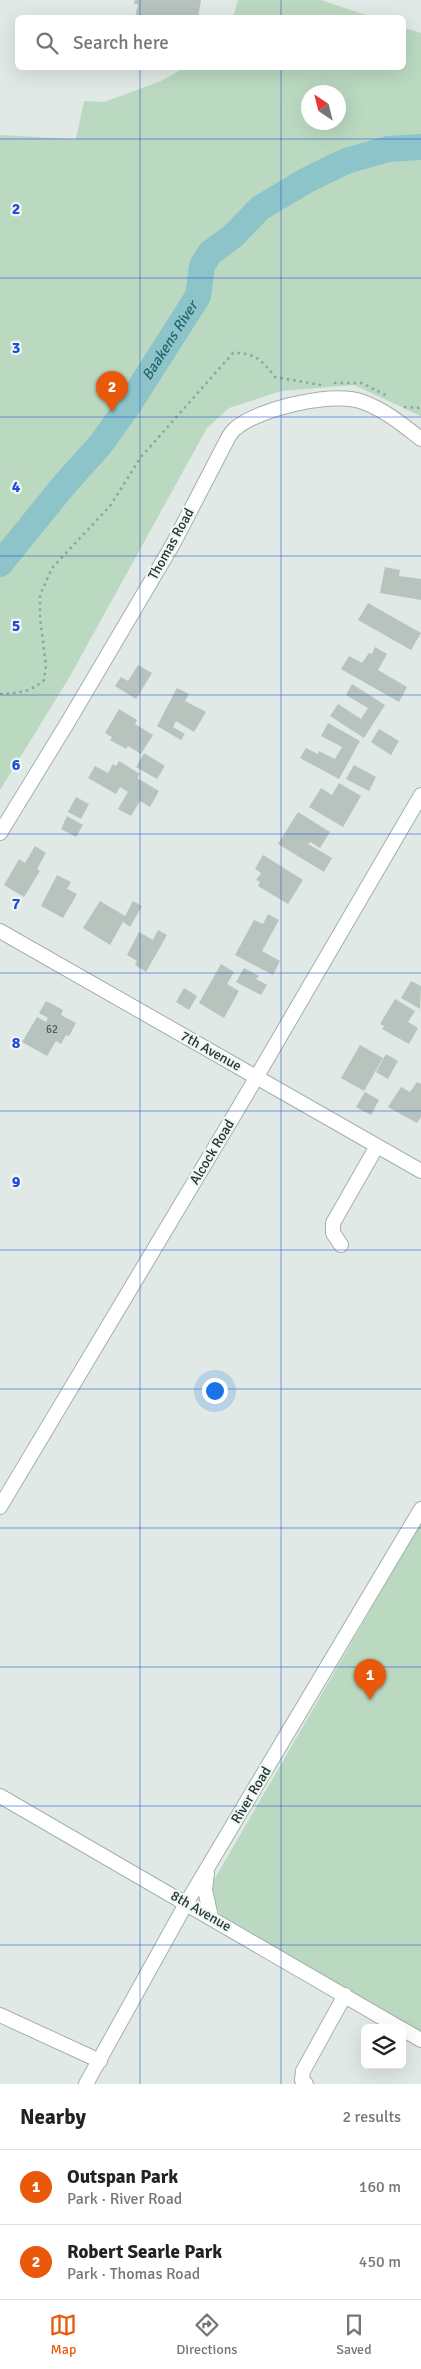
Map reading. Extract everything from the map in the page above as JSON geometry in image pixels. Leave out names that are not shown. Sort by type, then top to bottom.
[{"type":"street","name":"Thomas Road","points":[[0,833],[173,544],[227,440],[236,427],[279,408],[341,397],[375,407],[390,415],[421,439]]},
{"type":"street","name":"Alcock Road","points":[[0,1507],[421,796]]},
{"type":"street","name":"7th Avenue","points":[[0,931],[421,1171]]},
{"type":"street","points":[[341,1245],[333,1233],[333,1223],[377,1146]]},
{"type":"street","name":"River Road","points":[[86,2084],[187,1902],[421,1509]]},
{"type":"street","name":"8th Avenue","points":[[0,1796],[187,1902],[394,2024]]},
{"type":"street","points":[[207,1870],[205,1890],[212,1917]]},
{"type":"street","points":[[306,2084],[302,2080],[303,2071],[345,1995]]},
{"type":"street","points":[[0,2015],[100,2061]]},
{"type":"street","name":"8th Avenue","points":[[406,2031],[421,2040]]},
{"type":"path","points":[[0,694],[19,693],[34,688],[44,680],[46,665],[40,618],[40,595],[52,568],[110,506],[142,457],[233,353],[243,352],[262,360],[275,377],[322,385]]},
{"type":"green space","points":[[238,0],[321,0],[366,15],[234,15]]},
{"type":"green space","points":[[406,29],[421,33],[421,416],[354,385],[281,391],[229,408],[207,428],[69,678],[0,790],[0,135],[76,139],[84,101],[104,102],[161,81],[180,70],[406,70]]},
{"type":"green space","points":[[421,1523],[421,2032],[221,1915],[215,1905],[211,1885]]},
{"type":"building","points":[[135,0],[201,0],[198,15],[135,15],[138,4],[134,4]]},
{"type":"building","points":[[385,567],[400,570],[399,576],[421,579],[421,600],[380,593]]},
{"type":"building","points":[[368,603],[421,633],[411,650],[358,620]]},
{"type":"building","points":[[375,647],[387,654],[378,670],[407,687],[399,702],[341,669],[349,656],[362,663],[369,653],[372,654]]},
{"type":"building","points":[[138,665],[152,673],[136,699],[115,686],[121,677],[128,681]]},
{"type":"building","points":[[352,684],[385,705],[364,738],[330,716],[338,704],[361,719],[368,708],[346,695]]},
{"type":"building","points":[[177,688],[189,694],[185,701],[206,712],[194,732],[176,721],[173,727],[185,734],[181,740],[157,726]]},
{"type":"building","points":[[119,709],[137,720],[135,724],[153,735],[141,754],[128,746],[126,749],[110,740],[112,737],[105,733]]},
{"type":"building","points":[[328,723],[360,741],[339,779],[300,758],[306,748],[318,754],[319,751],[335,759],[342,747],[321,736]]},
{"type":"building","points":[[379,729],[399,741],[391,755],[371,742]]},
{"type":"building","points":[[144,753],[165,766],[157,779],[136,767]]},
{"type":"building","points":[[119,761],[140,774],[137,778],[159,791],[150,807],[140,801],[131,816],[118,809],[128,792],[120,787],[116,794],[88,778],[95,766],[108,773],[113,764],[116,766]]},
{"type":"building","points":[[354,765],[376,777],[369,791],[346,779]]},
{"type":"building","points":[[339,783],[361,796],[343,827],[309,807],[321,788],[332,795]]},
{"type":"building","points":[[76,797],[89,804],[81,819],[68,812]]},
{"type":"building","points":[[298,812],[330,832],[320,848],[310,842],[308,844],[332,858],[324,872],[278,844]]},
{"type":"building","points":[[67,816],[83,825],[76,837],[61,829]]},
{"type":"building","points":[[35,846],[46,853],[37,869],[40,871],[24,897],[4,885],[19,859],[25,863]]},
{"type":"building","points":[[263,855],[303,880],[288,904],[258,886],[260,882],[256,880],[261,873],[255,869]]},
{"type":"building","points":[[57,875],[71,882],[67,889],[77,894],[63,918],[41,906]]},
{"type":"building","points":[[100,901],[125,916],[133,901],[142,906],[130,927],[123,922],[110,945],[83,928]]},
{"type":"building","points":[[268,914],[279,920],[262,951],[280,961],[273,975],[235,955],[254,920],[263,924]]},
{"type":"building","points":[[158,930],[167,935],[146,972],[135,965],[137,961],[127,955],[139,932],[153,940]]},
{"type":"building","points":[[221,964],[234,972],[227,984],[239,991],[224,1018],[199,1003]]},
{"type":"building","points":[[244,968],[259,976],[256,979],[267,985],[261,995],[236,982]]},
{"type":"building","points":[[411,981],[421,986],[420,1009],[401,998]]},
{"type":"building","points":[[184,988],[197,996],[189,1010],[176,1002]]},
{"type":"building","points":[[395,999],[415,1011],[408,1022],[418,1028],[409,1044],[382,1029],[384,1026],[380,1024]]},
{"type":"building","points":[[46,1001],[63,1010],[61,1015],[76,1023],[69,1036],[66,1035],[61,1044],[56,1041],[47,1056],[22,1042],[37,1017],[46,1022],[48,1018],[39,1013]]},
{"type":"building","points":[[360,1045],[383,1058],[364,1091],[341,1078]]},
{"type":"building","points":[[386,1054],[398,1061],[388,1079],[376,1072]]},
{"type":"building","points":[[417,1082],[421,1084],[421,1117],[417,1123],[388,1107],[401,1087],[410,1092]]},
{"type":"building","points":[[365,1092],[379,1100],[371,1115],[356,1107]]},
{"type":"waterway","name":"Baakens River","points":[[0,564],[64,485],[100,445],[128,406],[198,296],[202,266],[210,253],[233,236],[260,208],[307,180],[346,161],[388,149],[421,147]]},
{"type":"place","name":"Robert Searle Park","points":[[112,412]]},
{"type":"place","name":"Outspan Park","points":[[370,1700]]}]
